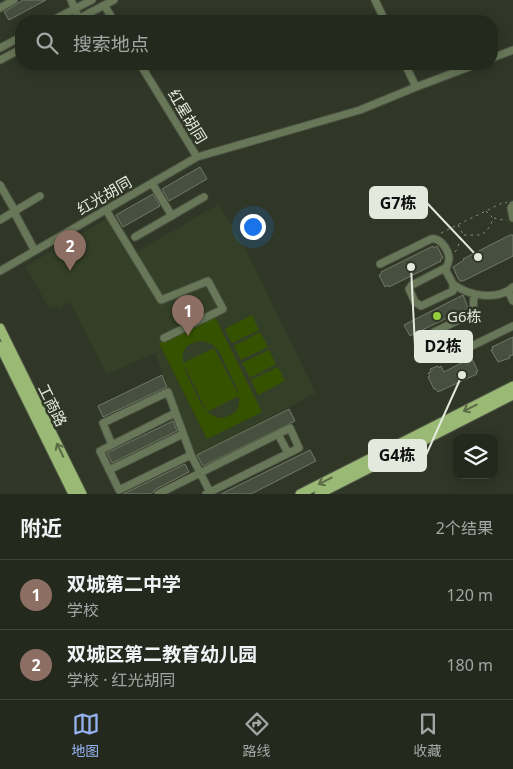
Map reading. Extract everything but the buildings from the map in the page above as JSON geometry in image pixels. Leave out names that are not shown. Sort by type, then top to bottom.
[{"type":"main road","name":"工商路","points":[[1,334],[82,494]]},
{"type":"main road","name":"工商路","points":[[0,346],[73,494]]},
{"type":"main road","points":[[300,494],[513,386]]},
{"type":"main road","points":[[319,494],[513,395]]},
{"type":"street","points":[[0,8],[14,0]]},
{"type":"street","points":[[72,0],[76,15]]},
{"type":"street","points":[[63,15],[92,0]]},
{"type":"street","points":[[86,15],[114,0]]},
{"type":"street","points":[[375,0],[382,15]]},
{"type":"street","points":[[104,5],[110,15]]},
{"type":"street","points":[[0,48],[15,40]]},
{"type":"street","points":[[498,56],[513,50]]},
{"type":"street","points":[[0,60],[15,52]]},
{"type":"street","name":"红星胡同","points":[[144,70],[196,157]]},
{"type":"street","points":[[408,70],[416,87]]},
{"type":"street","name":"红光胡同","points":[[0,271],[196,157],[360,110],[461,70]]},
{"type":"street","points":[[152,183],[172,216]]},
{"type":"street","points":[[0,185],[35,252]]},
{"type":"street","points":[[0,220],[40,196]]},
{"type":"street","points":[[135,237],[204,197]]},
{"type":"street","points":[[511,220],[512,205]]},
{"type":"street","points":[[106,210],[161,300],[208,281],[223,309],[164,338]]},
{"type":"street","points":[[380,264],[431,239],[437,239],[442,243],[449,260],[445,269],[410,286],[409,291],[415,302],[424,306],[451,293],[454,289],[445,269]]},
{"type":"street","points":[[453,284],[474,294],[490,295],[511,289],[513,301]]},
{"type":"street","points":[[474,294],[472,313],[434,332],[432,340],[441,356],[449,357],[513,326]]},
{"type":"street","points":[[112,445],[103,422],[168,392],[191,455],[200,473],[209,493],[299,448],[290,428],[278,434],[200,473],[158,494]]},
{"type":"street","points":[[176,413],[100,451],[119,490],[191,455]]},
{"type":"street","points":[[109,470],[183,434]]},
{"type":"street","points":[[278,434],[288,453]]},
{"type":"path","points":[[437,239],[438,234],[504,202],[512,205]]},
{"type":"path","points":[[486,211],[493,219]]},
{"type":"path","points":[[463,235],[482,235],[488,230],[493,219],[497,217],[511,220]]},
{"type":"path","points":[[458,224],[463,235]]},
{"type":"path","points":[[448,257],[458,248],[463,235]]},
{"type":"shaded area","points":[[219,204],[242,243],[316,393],[195,456],[155,353],[107,374],[70,302],[58,309],[56,305],[50,309],[25,267],[115,214],[137,252]]},
{"type":"green space","points":[[214,315],[262,412],[207,439],[159,343]],"holes":[[[202,341],[210,343],[216,348],[233,379],[239,396],[238,408],[234,413],[221,418],[207,412],[190,381],[183,359],[186,347],[192,343]]]},
{"type":"green space","points":[[252,315],[259,330],[232,343],[225,329]]},
{"type":"green space","points":[[260,332],[268,347],[241,360],[234,346]]},
{"type":"green space","points":[[214,348],[239,396],[207,412],[184,363]]},
{"type":"green space","points":[[269,350],[276,364],[250,378],[242,363]]},
{"type":"green space","points":[[278,367],[285,381],[258,395],[251,380]]},
{"type":"place","name":"G7栋","points":[[478,257]]},
{"type":"place","name":"D2栋","points":[[411,267]]},
{"type":"place","name":"双城区第二教育幼儿园","points":[[70,271]]},
{"type":"place","name":"G6栋","points":[[437,316]]},
{"type":"place","name":"双城第二中学","points":[[188,336]]},
{"type":"place","name":"G4栋","points":[[462,375]]}]
